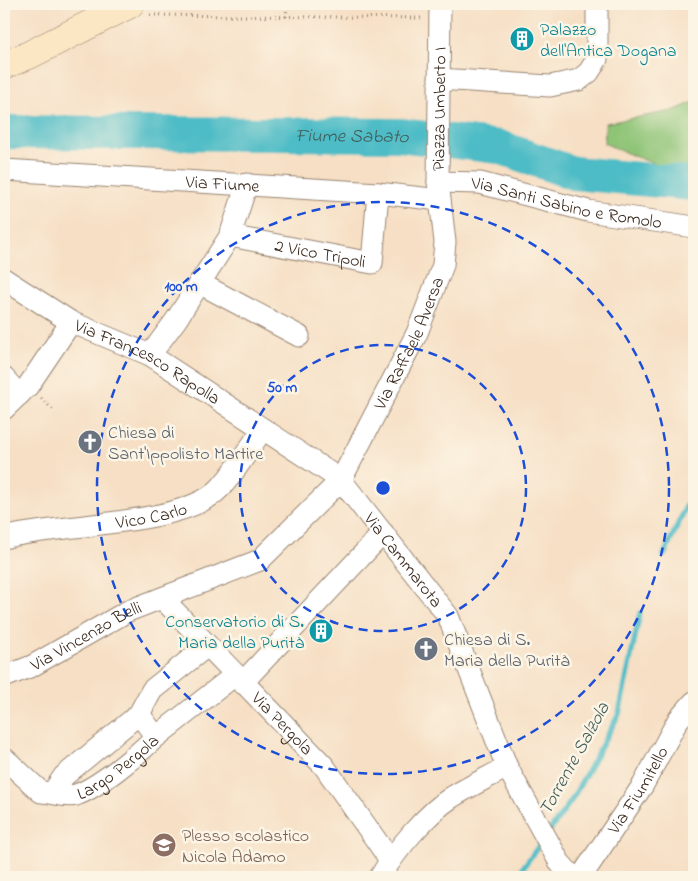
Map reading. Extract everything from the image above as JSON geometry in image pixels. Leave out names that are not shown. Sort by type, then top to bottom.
[{"type":"street","points":[[439,86],[550,86],[579,80],[589,72],[597,59],[597,4]]},
{"type":"street","points":[[4,65],[104,10],[138,10]]},
{"type":"street","name":"Piazza Umberto I","points":[[439,185],[440,11]]},
{"type":"street","name":"Via Fiume","points":[[4,170],[378,193],[439,185]]},
{"type":"street","name":"Via Santi Sabino e Romolo","points":[[439,185],[480,183],[588,211],[694,227]]},
{"type":"street","points":[[150,356],[230,236],[247,184]]},
{"type":"street","name":"Via Raffaele Aversa","points":[[341,480],[417,333],[437,285],[443,265],[446,242],[439,185]]},
{"type":"street","name":"2 Vico Tripoli","points":[[230,236],[372,263],[378,193]]},
{"type":"street","name":"Via Francesco Rapolla","points":[[4,279],[71,322],[150,356],[341,480]]},
{"type":"street","points":[[199,283],[299,336]]},
{"type":"street","points":[[4,409],[20,395],[71,322]]},
{"type":"street","points":[[4,378],[20,395]]},
{"type":"street","name":"Vico Carlo","points":[[4,538],[26,532],[102,525],[187,508],[204,500],[220,488],[263,429]]},
{"type":"street","name":"Via Cammarota","points":[[341,480],[448,616],[507,767],[525,801],[567,870]]},
{"type":"street","name":"Via Vincenzo Belli","points":[[4,677],[32,666],[128,611],[260,560],[341,480]]},
{"type":"street","points":[[156,737],[238,679],[383,533]]},
{"type":"street","name":"Via Pergola","points":[[162,598],[238,679],[324,766],[385,869]]},
{"type":"street","points":[[139,714],[152,690],[207,646]]},
{"type":"street","name":"Via Fiumitello","points":[[581,877],[643,785],[678,720],[694,702]]},
{"type":"street","name":"Largo Pergola","points":[[4,758],[41,792],[53,792],[63,796],[76,795],[110,774],[156,737],[139,714],[64,776],[53,792]]},
{"type":"street","points":[[385,869],[436,809],[452,797],[507,767]]},
{"type":"path","points":[[286,17],[287,4]]},
{"type":"path","points":[[138,10],[286,17],[440,11]]},
{"type":"green space","points":[[694,102],[694,172],[659,165],[604,143],[606,123],[673,111]]},
{"type":"waterway","name":"Fiume Sabato","points":[[4,132],[400,135],[499,147],[573,173],[694,184]]},
{"type":"waterway","name":"Torrente Salzola","points":[[664,555],[694,489]]},
{"type":"waterway","name":"Torrente Salzola","points":[[548,833],[571,801],[619,714],[640,613]]},
{"type":"waterway","name":"Torrente Salzola","points":[[516,877],[543,840]]},
{"type":"place","name":"Palazzo dell'Antica Dogana","points":[[522,39]]},
{"type":"place","name":"Chiesa di Sant'Ippolisto Martire","points":[[90,442]]},
{"type":"place","name":"Conservatorio di S. Maria della Purità","points":[[321,631]]},
{"type":"place","name":"Chiesa di S. Maria della Purità","points":[[426,649]]},
{"type":"place","name":"Plesso scolastico Nicola Adamo","points":[[164,845]]}]
